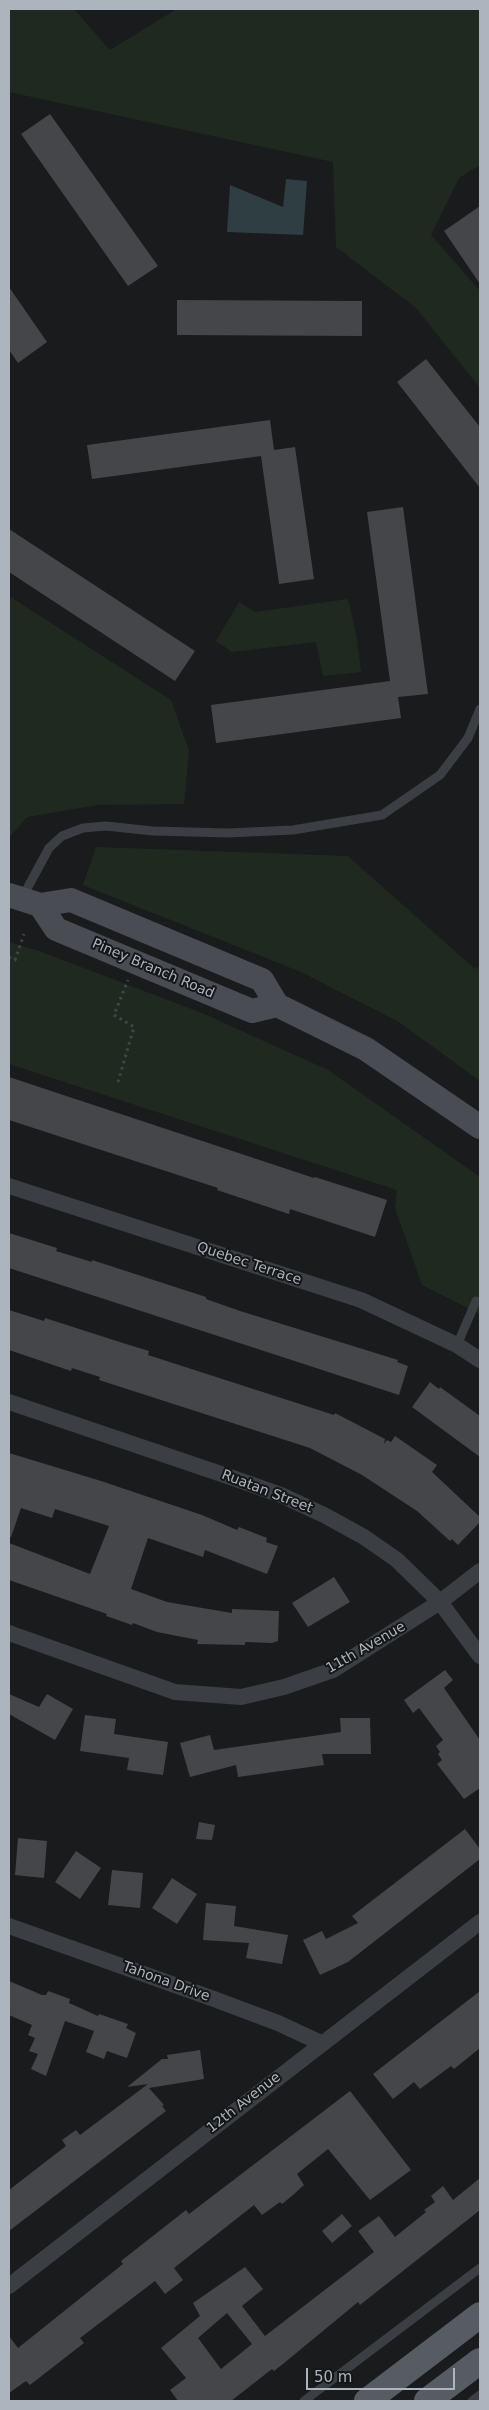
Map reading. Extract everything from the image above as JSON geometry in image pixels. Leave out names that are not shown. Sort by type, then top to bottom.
[{"type":"main road","points":[[24,899],[71,900],[262,980],[277,1005],[366,1049],[480,1127]]},
{"type":"main road","name":"Piney Branch Road","points":[[24,899],[56,929],[252,1011],[277,1005]]},
{"type":"main road","points":[[367,2401],[480,2315]]},
{"type":"main road","points":[[427,2401],[480,2361]]},
{"type":"street","name":"Quebec Terrace","points":[[9,1186],[361,1300],[458,1345],[480,1360]]},
{"type":"street","name":"Ruatan Street","points":[[9,1402],[234,1478],[281,1495],[324,1515],[364,1537],[397,1560],[440,1602],[480,1656]]},
{"type":"street","name":"11th Avenue","points":[[9,1633],[175,1692],[241,1697],[284,1687],[332,1670],[440,1602],[480,1571]]},
{"type":"street","name":"12th Avenue","points":[[9,2286],[480,1922]]},
{"type":"street","name":"Tahona Drive","points":[[9,1926],[232,2006],[321,2043]]},
{"type":"lane","points":[[24,899],[49,848],[62,836],[83,828],[106,826],[153,831],[237,832],[293,830],[382,815],[440,775],[468,738],[480,709]]},
{"type":"lane","points":[[458,1345],[476,1301]]},
{"type":"lane","points":[[304,2401],[480,2268]]},
{"type":"lane","points":[[472,2401],[480,2394]]},
{"type":"path","points":[[9,957],[15,960],[24,934]]},
{"type":"path","points":[[118,1082],[134,1027],[114,1015],[130,976]]},
{"type":"shaded area","points":[[12,9],[74,9],[110,50],[177,9],[480,9],[480,165],[459,178],[431,235],[480,291],[480,388],[416,308],[336,247],[333,162],[9,92],[9,11]]},
{"type":"shaded area","points":[[286,179],[307,181],[303,235],[227,232],[230,185],[283,207]]},
{"type":"shaded area","points":[[9,596],[171,700],[189,751],[184,804],[98,805],[27,817],[9,838]]},
{"type":"shaded area","points":[[348,599],[357,639],[361,672],[323,676],[316,642],[232,652],[216,641],[239,602],[255,612]]},
{"type":"shaded area","points":[[96,847],[348,856],[475,969],[480,966],[480,1081],[399,1022],[301,972],[83,885]]},
{"type":"shaded area","points":[[9,942],[39,951],[202,1013],[328,1070],[480,1177],[480,1314],[422,1285],[395,1208],[397,1190],[9,1064]]},
{"type":"building","points":[[50,114],[158,266],[128,286],[21,134]]},
{"type":"building","points":[[480,206],[480,284],[444,231]]},
{"type":"building","points":[[9,287],[47,342],[18,363],[9,350]]},
{"type":"building","points":[[177,300],[362,301],[362,336],[177,335]]},
{"type":"building","points":[[426,359],[480,427],[480,488],[397,382]]},
{"type":"building","points":[[270,420],[274,450],[295,447],[314,579],[279,584],[261,456],[92,479],[87,445]]},
{"type":"building","points":[[403,507],[428,694],[398,697],[401,718],[216,743],[211,705],[390,681],[367,512]]},
{"type":"building","points":[[9,529],[195,651],[175,681],[9,572]]},
{"type":"building","points":[[9,1077],[314,1178],[387,1200],[375,1237],[290,1209],[289,1214],[217,1190],[218,1188],[9,1120]]},
{"type":"building","points":[[9,1233],[57,1248],[56,1251],[92,1262],[92,1260],[206,1297],[206,1299],[240,1311],[398,1360],[397,1362],[408,1366],[399,1395],[9,1268]]},
{"type":"building","points":[[9,1310],[44,1321],[45,1318],[149,1351],[148,1355],[334,1415],[335,1413],[385,1439],[384,1444],[387,1440],[391,1442],[395,1436],[437,1465],[432,1472],[480,1517],[480,1522],[458,1545],[452,1539],[450,1541],[417,1511],[362,1475],[310,1448],[99,1380],[100,1377],[72,1368],[71,1371],[9,1350]]},
{"type":"building","points":[[430,1382],[480,1416],[480,1457],[412,1407]]},
{"type":"building","points":[[9,1453],[101,1481],[202,1515],[237,1530],[239,1527],[267,1538],[266,1542],[278,1546],[267,1574],[205,1550],[203,1557],[148,1538],[131,1589],[167,1602],[232,1613],[232,1609],[279,1611],[278,1641],[272,1643],[245,1642],[245,1645],[197,1644],[198,1640],[157,1632],[133,1623],[132,1625],[106,1616],[107,1614],[9,1580],[9,1543],[90,1574],[109,1526],[55,1509],[52,1518],[21,1508],[11,1537],[9,1537]]},
{"type":"building","points":[[334,1577],[350,1602],[308,1627],[292,1603]]},
{"type":"building","points":[[445,1670],[453,1680],[444,1688],[480,1740],[480,1788],[464,1799],[437,1764],[442,1760],[436,1746],[443,1740],[419,1708],[413,1713],[404,1700]]},
{"type":"building","points":[[9,1694],[39,1707],[47,1694],[73,1709],[55,1740],[9,1714]]},
{"type":"building","points":[[85,1715],[116,1719],[114,1734],[168,1742],[163,1775],[127,1770],[129,1758],[80,1751]]},
{"type":"building","points":[[340,1718],[370,1718],[371,1754],[322,1754],[324,1765],[238,1777],[236,1765],[190,1777],[180,1743],[210,1735],[214,1750],[341,1732]]},
{"type":"building","points":[[199,1822],[215,1825],[212,1840],[196,1839]]},
{"type":"building","points":[[465,1829],[480,1849],[480,1859],[348,1962],[320,1975],[303,1940],[322,1931],[326,1939],[358,1923],[352,1916]]},
{"type":"building","points":[[18,1838],[47,1841],[44,1878],[15,1875]]},
{"type":"building","points":[[76,1851],[101,1868],[80,1899],[55,1882]]},
{"type":"building","points":[[112,1870],[143,1873],[140,1908],[108,1905]]},
{"type":"building","points":[[172,1878],[197,1894],[177,1924],[152,1908]]},
{"type":"building","points":[[206,1903],[236,1906],[234,1926],[288,1935],[282,1964],[246,1958],[249,1943],[203,1940]]},
{"type":"building","points":[[9,1981],[42,1995],[46,1995],[48,1991],[70,1999],[69,2003],[98,2016],[99,2014],[128,2024],[126,2028],[136,2033],[127,2058],[107,2051],[104,2059],[86,2052],[94,2031],[65,2021],[46,2076],[31,2069],[38,2054],[29,2051],[35,2038],[28,2035],[32,2025],[9,2015]]},
{"type":"building","points":[[480,1991],[480,2048],[454,2069],[451,2066],[420,2089],[414,2082],[393,2099],[373,2074]]},
{"type":"building","points":[[200,2050],[204,2079],[149,2088],[164,2105],[162,2106],[166,2111],[9,2231],[9,2190],[66,2146],[62,2140],[76,2130],[80,2135],[148,2084],[127,2087],[162,2059],[168,2059],[167,2055]]},
{"type":"building","points":[[350,2091],[411,2170],[370,2200],[328,2149],[297,2174],[304,2185],[282,2204],[280,2202],[262,2215],[254,2205],[174,2268],[183,2280],[165,2294],[155,2281],[80,2338],[84,2343],[30,2385],[26,2381],[9,2393],[9,2336],[18,2348],[123,2264],[121,2261],[186,2210],[189,2214]]},
{"type":"building","points":[[480,2178],[480,2210],[360,2305],[358,2302],[274,2371],[272,2369],[231,2401],[178,2401],[170,2390],[186,2378],[161,2348],[200,2316],[193,2303],[245,2267],[263,2289],[242,2306],[265,2336],[374,2252],[358,2231],[379,2216],[395,2237],[426,2212],[424,2210],[435,2202],[431,2196],[443,2186],[453,2200]],"holes":[[[227,2313],[252,2344],[221,2369],[198,2338]]]},
{"type":"building","points":[[342,2214],[352,2226],[332,2243],[322,2231]]}]
